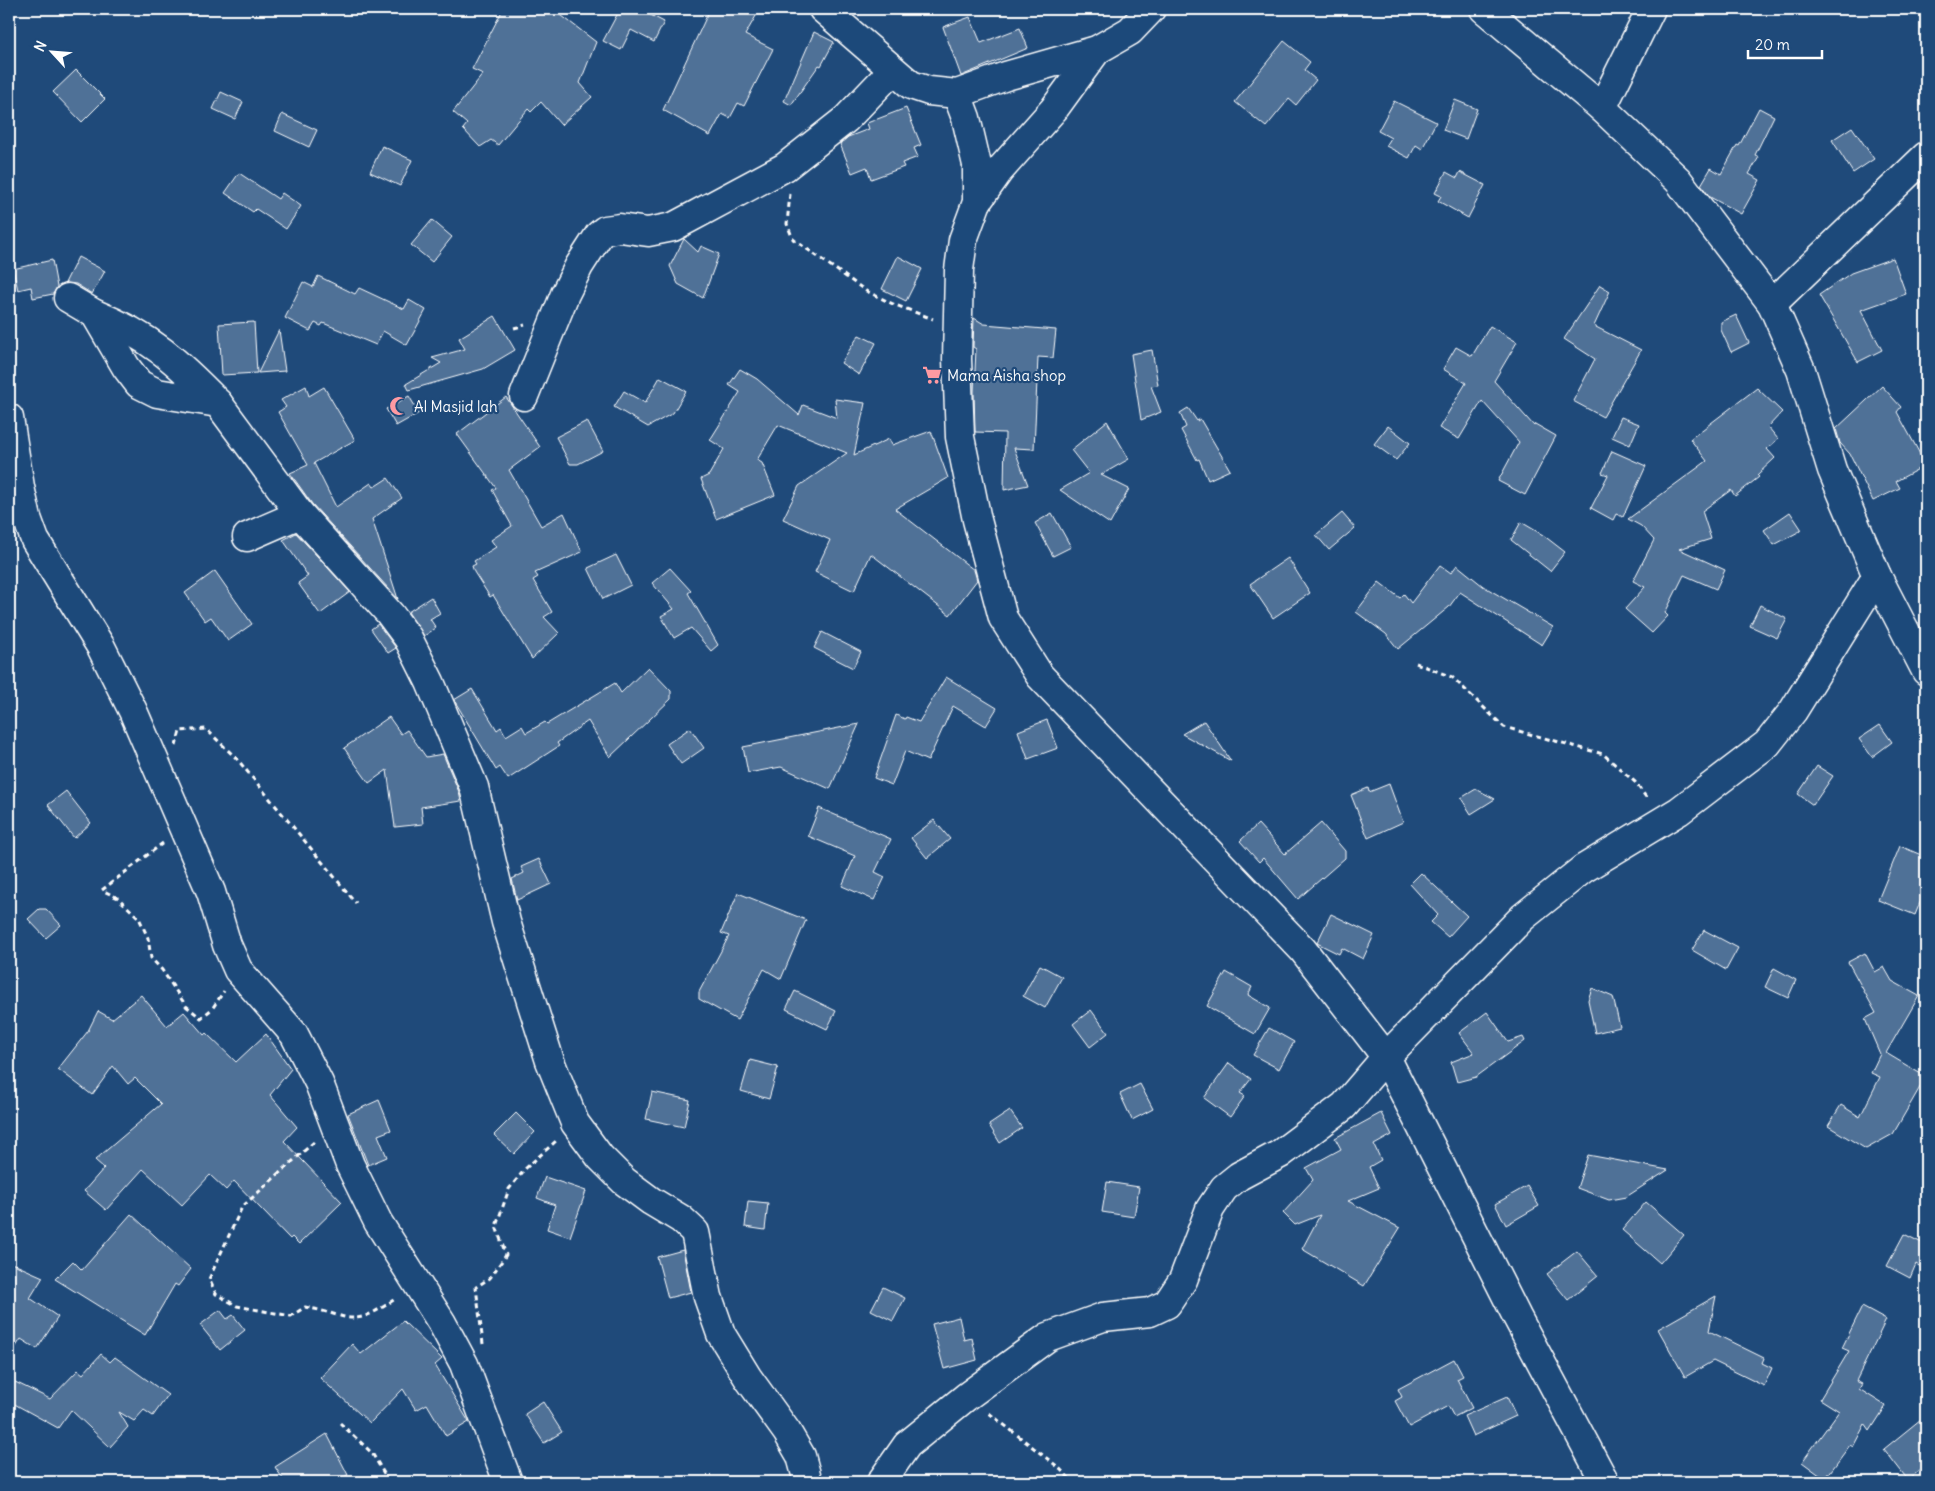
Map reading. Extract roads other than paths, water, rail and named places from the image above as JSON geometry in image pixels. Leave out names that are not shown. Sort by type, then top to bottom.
[{"type":"street","points":[[823,9],[845,26],[892,71],[911,85],[929,91],[957,94],[1006,76],[1097,50],[1130,31],[1151,9]]},
{"type":"street","points":[[1484,9],[1602,108],[1678,180],[1772,304],[1801,370],[1832,470],[1877,576],[1900,617],[1926,671]]},
{"type":"street","points":[[1602,108],[1651,9]]},
{"type":"street","points":[[1097,50],[1054,110],[999,171],[977,202],[963,240],[959,270],[957,327],[960,437],[977,520],[1003,618],[1040,676],[1303,950],[1386,1057],[1517,1318],[1605,1482]]},
{"type":"street","points":[[524,396],[565,294],[598,235],[605,230],[620,228],[648,232],[673,227],[785,167],[846,119],[892,71]]},
{"type":"street","points":[[957,94],[966,118],[976,165],[977,202]]},
{"type":"street","points":[[1772,304],[1926,156]]},
{"type":"street","points":[[68,298],[95,314],[122,325],[154,344],[180,365],[218,403],[300,514],[390,614],[408,638],[430,682],[474,787],[506,922],[550,1061],[575,1123],[600,1157],[624,1181],[651,1201],[681,1219],[695,1232],[708,1297],[721,1334],[748,1378],[787,1432],[801,1456],[808,1482]]},
{"type":"street","points":[[95,314],[126,367],[139,384],[157,393],[218,403]]},
{"type":"street","points":[[9,418],[20,487],[27,518],[35,540],[101,647],[211,892],[227,945],[238,970],[294,1034],[334,1120],[350,1165],[378,1222],[464,1364],[508,1482]]},
{"type":"street","points":[[247,537],[300,514]]},
{"type":"street","points":[[881,1482],[907,1445],[966,1397],[1048,1337],[1103,1317],[1150,1312],[1167,1304],[1183,1280],[1210,1209],[1224,1188],[1239,1176],[1280,1154],[1344,1106],[1386,1057],[1523,917],[1583,869],[1609,851],[1664,820],[1767,744],[1793,711],[1877,576]]},
{"type":"street","points":[[1900,617],[1926,625]]},
{"type":"place","name":"Mama Aisha shop","points":[[932,375]]},
{"type":"place","name":"Al Masjid lah","points":[[399,406]]}]
